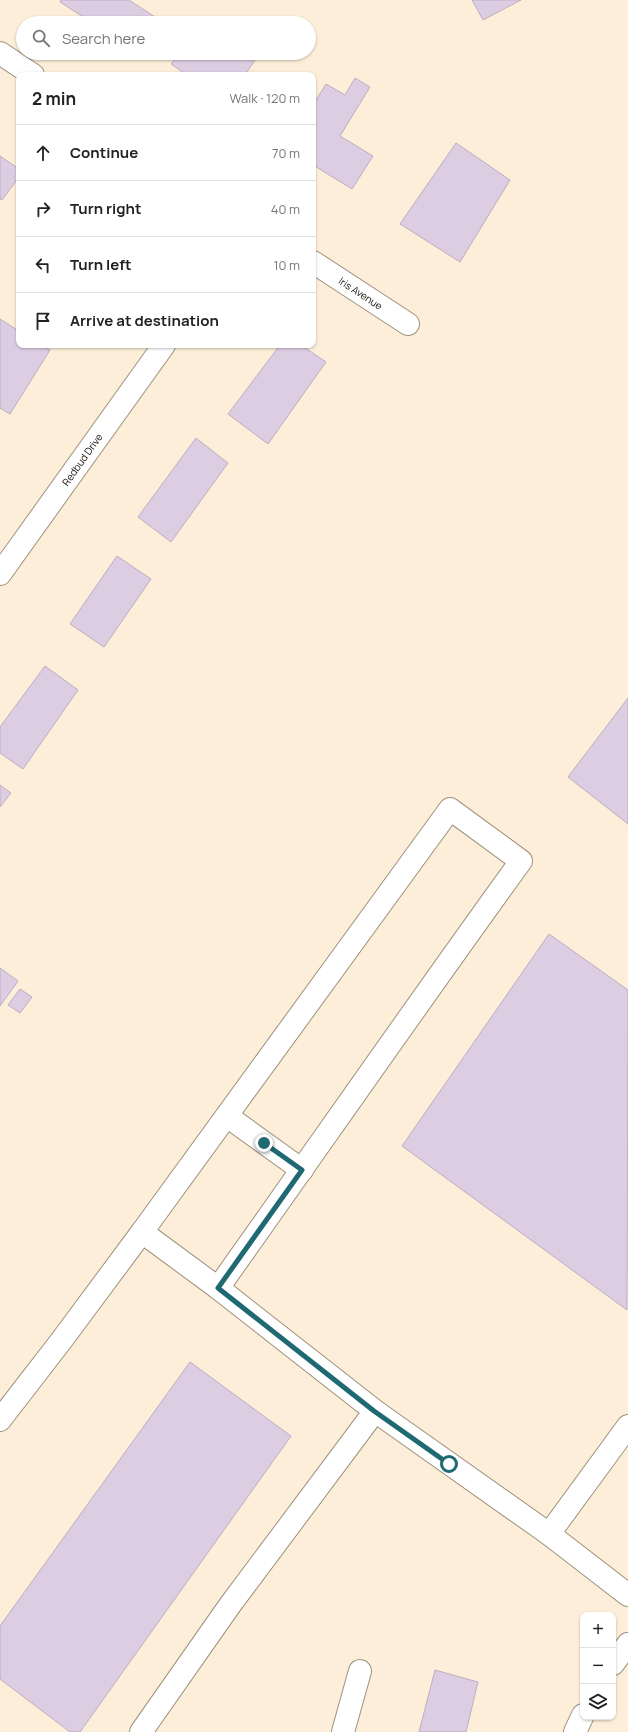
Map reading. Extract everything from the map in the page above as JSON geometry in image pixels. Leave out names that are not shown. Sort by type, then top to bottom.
[{"type":"street","points":[[0,52],[29,72]]},
{"type":"street","name":"Iris Avenue","points":[[316,264],[408,324]]},
{"type":"street","name":"Redbud Drive","points":[[0,574],[162,348]]},
{"type":"street","points":[[0,1420],[142,1232],[450,809],[521,861],[422,998],[218,1288]]},
{"type":"street","points":[[226,1116],[302,1170]]},
{"type":"street","points":[[142,1232],[218,1288],[374,1411],[549,1534],[628,1595]]},
{"type":"street","points":[[141,1732],[230,1605],[374,1411]]},
{"type":"street","points":[[549,1534],[628,1426]]},
{"type":"street","points":[[616,1660],[628,1644]]},
{"type":"street","points":[[343,1732],[360,1671]]},
{"type":"street","points":[[575,1732],[581,1720]]},
{"type":"building","points":[[61,0],[129,0],[153,16],[82,16],[60,2]]},
{"type":"building","points":[[472,0],[521,0],[483,20]]},
{"type":"building","points":[[174,60],[255,60],[247,72],[183,72],[171,64]]},
{"type":"building","points":[[355,78],[370,87],[340,136],[373,156],[352,189],[316,167],[316,100],[326,84],[345,95]]},
{"type":"building","points":[[456,143],[510,180],[460,262],[400,224]]},
{"type":"building","points":[[0,156],[16,167],[16,181],[2,200],[0,199]]},
{"type":"building","points":[[0,319],[16,329],[16,348],[46,348],[50,350],[10,414],[0,408]]},
{"type":"building","points":[[278,348],[305,348],[326,362],[268,444],[228,414]]},
{"type":"building","points":[[196,438],[228,463],[171,542],[138,517]]},
{"type":"building","points":[[117,556],[151,579],[104,647],[70,624]]},
{"type":"building","points":[[45,666],[78,690],[23,769],[0,753],[0,727]]},
{"type":"building","points":[[628,698],[628,824],[568,777]]},
{"type":"building","points":[[0,785],[11,793],[0,807]]},
{"type":"building","points":[[549,934],[628,990],[627,1310],[402,1146]]},
{"type":"building","points":[[0,968],[18,981],[0,1006]]},
{"type":"building","points":[[20,989],[32,997],[20,1013],[8,1005]]},
{"type":"building","points":[[190,1362],[291,1436],[80,1732],[70,1732],[0,1679],[0,1626]]},
{"type":"building","points":[[435,1670],[478,1682],[466,1732],[419,1732]]},
{"type":"route","points":[[264,1143],[302,1170],[218,1288],[374,1411],[449,1464]]}]
